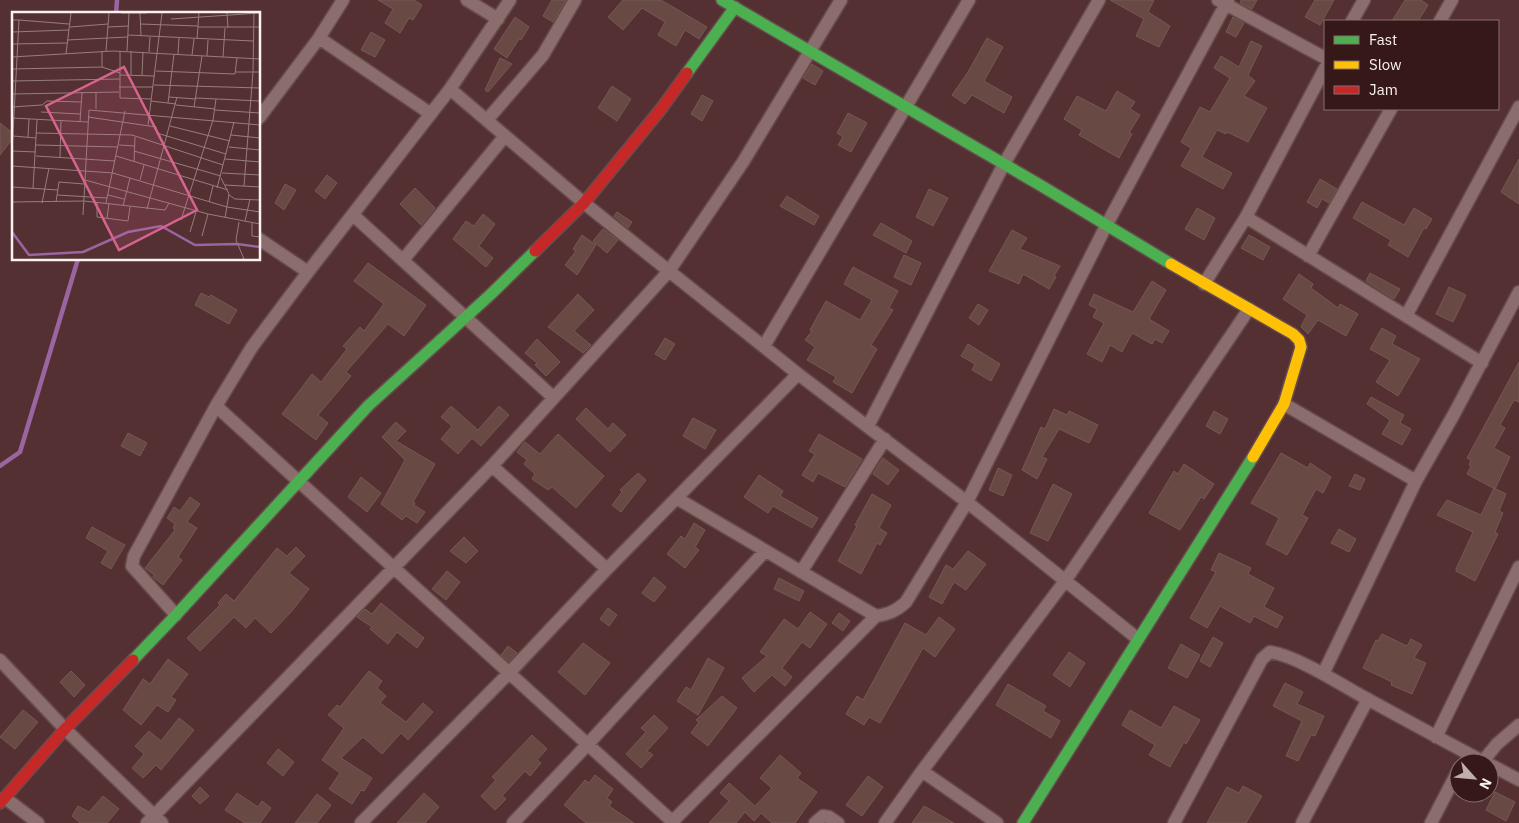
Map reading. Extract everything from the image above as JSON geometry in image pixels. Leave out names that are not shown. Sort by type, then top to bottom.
[{"type":"street","points":[[260,117],[344,0]]},
{"type":"street","points":[[467,0],[498,20]]},
{"type":"street","points":[[176,615],[132,566],[134,556],[216,406],[252,347],[450,89],[510,0]]},
{"type":"street","points":[[487,120],[543,55],[575,0]]},
{"type":"street","points":[[722,0],[1107,224],[1204,284],[1293,334],[1299,340],[1301,347],[1299,358],[1284,404],[1240,478],[1023,823]]},
{"type":"street","points":[[0,660],[154,820],[492,466],[669,271],[743,162],[842,0]]},
{"type":"street","points":[[764,346],[969,0]]},
{"type":"street","points":[[868,426],[1004,164],[1099,0]]},
{"type":"street","points":[[1353,20],[1364,0]]},
{"type":"street","points":[[1441,20],[1452,0]]},
{"type":"street","points":[[216,406],[510,672],[673,823],[876,616],[898,610],[906,602],[967,502],[1107,224],[1224,1],[1324,57]]},
{"type":"street","points":[[38,823],[2,800],[65,729],[176,615],[368,406],[465,317],[584,203],[661,109],[735,8]]},
{"type":"street","points":[[318,38],[431,114]]},
{"type":"street","points":[[1204,284],[1246,216],[1324,70]]},
{"type":"street","points":[[450,89],[584,203],[669,271],[798,374],[967,502],[1138,639]]},
{"type":"street","points":[[1406,316],[1519,107]]},
{"type":"street","points":[[1308,256],[1390,110]]},
{"type":"street","points":[[403,260],[505,136]]},
{"type":"street","points":[[353,215],[554,398]]},
{"type":"street","points":[[1246,216],[1482,363]]},
{"type":"street","points":[[260,240],[308,272]]},
{"type":"street","points":[[1323,674],[1416,481],[1519,292]]},
{"type":"street","points":[[885,823],[1065,581],[1249,308]]},
{"type":"street","points":[[361,823],[798,374]]},
{"type":"street","points":[[1284,404],[1416,481]]},
{"type":"street","points":[[802,572],[885,439]]},
{"type":"street","points":[[492,466],[607,569]]},
{"type":"street","points":[[678,499],[876,616]]},
{"type":"street","points":[[513,823],[765,551]]},
{"type":"street","points":[[1436,737],[1519,567]]},
{"type":"street","points":[[1174,823],[1262,659],[1270,652],[1280,654],[1323,674],[1436,737],[1457,753]]},
{"type":"street","points":[[1302,823],[1368,699]]},
{"type":"street","points":[[1492,753],[1497,744],[1519,725]]},
{"type":"street","points":[[1499,770],[1519,780]]},
{"type":"street","points":[[922,771],[996,823]]},
{"type":"street","points":[[1430,823],[1449,787]]},
{"type":"street","points":[[815,823],[823,816],[838,823]]},
{"type":"building","points":[[378,0],[414,0],[422,5],[413,20],[409,18],[400,33],[385,23],[393,9]]},
{"type":"building","points":[[552,0],[566,0],[553,22],[543,16]]},
{"type":"building","points":[[623,0],[661,0],[707,27],[699,39],[685,30],[676,46],[658,35],[665,22],[642,8],[623,30],[608,17]]},
{"type":"building","points":[[1110,0],[1154,0],[1148,12],[1170,26],[1159,47],[1136,36],[1144,19]]},
{"type":"building","points":[[1241,0],[1257,0],[1252,9],[1240,3]]},
{"type":"building","points":[[1315,0],[1334,0],[1320,25],[1305,17]]},
{"type":"building","points":[[1405,0],[1421,0],[1428,5],[1419,20],[1393,20]]},
{"type":"building","points":[[515,17],[529,27],[507,58],[494,49]]},
{"type":"building","points":[[1233,17],[1244,23],[1236,37],[1226,32]]},
{"type":"building","points":[[371,32],[385,40],[375,57],[361,50]]},
{"type":"building","points":[[987,38],[1003,47],[984,81],[1012,97],[1004,113],[972,95],[965,104],[952,95],[968,72]]},
{"type":"building","points":[[1251,41],[1262,46],[1248,75],[1255,81],[1244,96],[1267,108],[1248,142],[1227,132],[1226,134],[1217,130],[1202,157],[1232,173],[1223,189],[1181,166],[1191,148],[1181,142],[1200,107],[1210,112],[1230,78],[1214,68],[1221,56],[1239,67]]},
{"type":"building","points":[[500,58],[512,64],[488,92],[485,90]]},
{"type":"building","points":[[812,64],[823,71],[815,85],[803,78]]},
{"type":"building","points":[[612,86],[631,99],[617,121],[598,108]]},
{"type":"building","points":[[1117,91],[1135,102],[1130,109],[1140,115],[1129,133],[1132,134],[1119,158],[1079,135],[1082,130],[1064,119],[1077,96],[1106,111]]},
{"type":"building","points":[[702,95],[713,101],[702,121],[691,114]]},
{"type":"building","points":[[848,113],[867,123],[851,152],[838,145],[843,137],[837,133]]},
{"type":"building","points":[[0,123],[12,132],[12,140],[0,155]]},
{"type":"building","points":[[1519,159],[1519,204],[1501,192]]},
{"type":"building","points":[[327,175],[337,183],[325,199],[315,191]]},
{"type":"building","points":[[1320,179],[1337,189],[1329,203],[1322,199],[1317,208],[1307,202]]},
{"type":"building","points":[[285,184],[296,190],[284,210],[275,203]]},
{"type":"building","points":[[415,188],[435,208],[421,225],[400,204]]},
{"type":"building","points":[[929,189],[948,198],[933,226],[916,217]]},
{"type":"building","points":[[787,196],[819,216],[814,225],[780,206]]},
{"type":"building","points":[[1362,202],[1404,225],[1414,208],[1432,219],[1426,229],[1424,228],[1408,257],[1388,245],[1391,240],[1353,218]]},
{"type":"building","points":[[1197,208],[1215,218],[1204,240],[1185,229]]},
{"type":"building","points":[[617,212],[632,222],[628,228],[614,216]]},
{"type":"building","points":[[483,214],[495,224],[479,246],[493,258],[486,267],[453,239],[466,221],[474,226]]},
{"type":"building","points":[[881,223],[912,241],[906,253],[873,235]]},
{"type":"building","points":[[603,229],[618,240],[607,253],[593,241]]},
{"type":"building","points":[[1012,230],[1027,238],[1020,249],[1060,266],[1049,289],[1023,274],[1019,284],[989,271]]},
{"type":"building","points":[[582,235],[596,245],[577,275],[565,265],[576,251],[573,249]]},
{"type":"building","points":[[1249,235],[1270,247],[1263,260],[1241,248]]},
{"type":"building","points":[[904,255],[921,263],[911,285],[894,277]]},
{"type":"building","points":[[368,263],[426,305],[404,336],[388,324],[346,372],[351,376],[318,415],[328,423],[316,440],[282,414],[312,374],[321,382],[347,349],[343,346],[360,327],[364,331],[384,304],[354,281]]},
{"type":"building","points":[[853,267],[898,291],[889,308],[893,310],[871,345],[877,349],[852,393],[833,382],[836,377],[807,360],[815,347],[805,340],[812,331],[810,330],[826,301],[860,320],[872,300],[844,284]]},
{"type":"building","points":[[1370,273],[1400,289],[1394,299],[1366,281]]},
{"type":"building","points":[[1299,274],[1313,284],[1311,288],[1338,308],[1340,304],[1358,314],[1346,336],[1318,320],[1308,334],[1301,327],[1307,315],[1283,299]]},
{"type":"building","points":[[1152,281],[1166,290],[1149,319],[1169,331],[1162,343],[1155,339],[1152,344],[1132,333],[1122,352],[1110,345],[1102,362],[1087,354],[1104,323],[1093,317],[1097,309],[1089,305],[1094,294],[1133,312]]},
{"type":"building","points":[[1449,287],[1466,295],[1453,322],[1436,314]]},
{"type":"building","points":[[201,293],[209,297],[211,295],[237,310],[229,324],[195,305]]},
{"type":"building","points":[[578,294],[594,310],[574,331],[591,345],[583,353],[548,327]]},
{"type":"building","points":[[978,304],[988,310],[979,325],[969,318]]},
{"type":"building","points":[[1382,328],[1396,336],[1392,344],[1420,359],[1398,396],[1376,382],[1390,360],[1370,349]]},
{"type":"building","points":[[665,338],[675,344],[665,360],[655,354]]},
{"type":"building","points":[[537,339],[560,362],[546,376],[535,365],[537,363],[525,353]]},
{"type":"building","points":[[968,344],[1000,364],[991,381],[972,370],[975,364],[961,356]]},
{"type":"building","points":[[1519,362],[1519,402],[1514,400],[1500,425],[1505,428],[1494,448],[1510,457],[1495,489],[1467,474],[1471,466],[1469,465],[1471,460],[1467,458]]},
{"type":"building","points":[[1371,397],[1404,415],[1400,423],[1411,429],[1402,445],[1382,434],[1390,420],[1367,404]]},
{"type":"building","points":[[451,406],[478,430],[499,406],[509,415],[481,446],[472,438],[458,454],[441,439],[452,426],[441,417]]},
{"type":"building","points":[[586,408],[608,429],[613,423],[626,435],[610,452],[576,419]]},
{"type":"building","points":[[1054,409],[1067,415],[1069,411],[1098,425],[1089,443],[1059,429],[1042,457],[1047,459],[1037,479],[1022,470],[1041,427],[1045,429]]},
{"type":"building","points":[[1214,411],[1228,419],[1220,434],[1206,426]]},
{"type":"building","points":[[693,418],[716,430],[705,449],[683,436]]},
{"type":"building","points":[[396,422],[406,431],[396,441],[435,464],[413,502],[415,503],[414,505],[425,512],[417,523],[406,516],[402,520],[381,504],[405,460],[382,437]]},
{"type":"building","points":[[128,433],[147,443],[140,456],[121,446]]},
{"type":"building","points":[[558,434],[604,476],[576,508],[552,487],[548,490],[532,479],[535,474],[524,464],[527,460],[517,452],[525,442],[540,454]]},
{"type":"building","points":[[819,434],[862,459],[845,487],[818,473],[813,482],[802,475],[815,454],[809,451]]},
{"type":"building","points":[[1281,453],[1308,468],[1310,463],[1331,477],[1323,493],[1316,489],[1302,515],[1308,518],[1287,555],[1266,544],[1279,518],[1251,503]]},
{"type":"building","points":[[883,458],[899,470],[888,485],[873,474]]},
{"type":"building","points":[[1184,464],[1214,484],[1204,499],[1201,497],[1180,530],[1149,513],[1174,471],[1178,474]]},
{"type":"building","points":[[998,468],[1012,475],[1003,496],[989,490]]},
{"type":"building","points":[[638,473],[646,480],[621,512],[612,505],[622,492],[620,490]]},
{"type":"building","points":[[1355,474],[1365,479],[1360,490],[1349,486]]},
{"type":"building","points":[[759,475],[783,491],[780,496],[818,518],[812,528],[773,506],[768,513],[744,497]]},
{"type":"building","points":[[361,477],[381,493],[367,512],[348,497]]},
{"type":"building","points":[[1053,484],[1072,494],[1048,541],[1030,533]]},
{"type":"building","points":[[1494,488],[1506,494],[1499,511],[1503,513],[1495,532],[1498,534],[1475,581],[1456,571],[1473,532],[1437,515],[1447,500],[1481,515]]},
{"type":"building","points":[[872,494],[891,505],[879,528],[887,533],[880,545],[877,543],[861,574],[838,561]]},
{"type":"building","points":[[190,497],[200,504],[187,522],[197,528],[178,557],[182,560],[163,585],[145,568],[175,530],[173,528],[175,524],[167,518],[174,507],[180,511]]},
{"type":"building","points":[[694,523],[705,530],[695,547],[699,550],[685,568],[667,554],[681,536],[685,539]]},
{"type":"building","points":[[92,527],[125,545],[111,569],[101,563],[108,551],[86,538]]},
{"type":"building","points":[[1339,529],[1356,539],[1349,552],[1331,543]]},
{"type":"building","points":[[464,537],[478,551],[466,563],[450,551]]},
{"type":"building","points":[[296,547],[305,556],[289,573],[309,589],[271,633],[255,618],[246,628],[234,617],[200,651],[187,638],[220,605],[218,603],[226,594],[234,601],[277,548],[287,556]]},
{"type":"building","points":[[968,551],[986,564],[966,590],[954,582],[942,604],[929,597],[946,565],[953,569]]},
{"type":"building","points":[[1219,553],[1251,568],[1248,574],[1274,588],[1264,607],[1283,617],[1277,628],[1254,616],[1250,623],[1220,606],[1207,628],[1190,618],[1216,572],[1211,570]]},
{"type":"building","points":[[447,571],[460,582],[446,600],[432,589]]},
{"type":"building","points":[[654,577],[666,587],[654,602],[642,593]]},
{"type":"building","points":[[779,578],[804,591],[799,601],[774,589]]},
{"type":"building","points":[[381,603],[424,638],[417,648],[397,632],[388,644],[370,629],[372,627],[357,617],[365,609],[372,614]]},
{"type":"building","points":[[608,608],[617,615],[609,626],[600,619]]},
{"type":"building","points":[[810,612],[827,624],[810,648],[802,642],[782,668],[792,677],[785,686],[772,675],[754,692],[742,678],[767,656],[760,652],[784,619],[798,629]]},
{"type":"building","points":[[839,613],[850,621],[843,631],[832,623]]},
{"type":"building","points":[[939,617],[955,629],[935,657],[923,648],[880,723],[869,717],[864,725],[846,714],[857,696],[863,700],[905,623],[926,635]]},
{"type":"building","points":[[1382,634],[1407,646],[1411,639],[1422,645],[1414,658],[1426,663],[1412,694],[1391,685],[1392,682],[1363,668],[1376,640],[1378,641]]},
{"type":"building","points":[[1213,637],[1223,643],[1210,667],[1200,661]]},
{"type":"building","points":[[583,643],[610,663],[585,695],[558,672]]},
{"type":"building","points":[[1181,644],[1200,655],[1187,678],[1168,668]]},
{"type":"building","points":[[508,646],[517,653],[509,662],[501,655]]},
{"type":"building","points":[[1069,652],[1085,663],[1070,687],[1053,675]]},
{"type":"building","points":[[708,658],[724,668],[698,715],[677,701],[686,687],[691,690]]},
{"type":"building","points":[[168,659],[188,674],[171,697],[176,700],[168,712],[157,705],[141,725],[123,710],[143,679],[150,684]]},
{"type":"building","points":[[71,671],[85,685],[74,697],[60,682]]},
{"type":"building","points":[[369,671],[382,681],[377,688],[386,696],[380,703],[406,722],[423,703],[433,712],[408,740],[401,733],[382,754],[363,737],[341,758],[372,778],[364,791],[361,790],[352,804],[329,789],[340,773],[322,760],[344,728],[328,715],[337,705],[340,707]]},
{"type":"building","points":[[1285,683],[1303,692],[1297,704],[1324,716],[1315,736],[1311,735],[1298,761],[1286,756],[1302,721],[1273,706]]},
{"type":"building","points":[[1008,684],[1046,706],[1043,711],[1060,721],[1051,738],[996,705]]},
{"type":"building","points":[[722,696],[737,708],[708,746],[691,733],[699,722],[696,720]]},
{"type":"building","points":[[1174,706],[1200,720],[1186,744],[1184,742],[1170,767],[1149,755],[1155,745],[1122,725],[1130,710],[1161,728]]},
{"type":"building","points":[[23,710],[38,722],[15,749],[0,737]]},
{"type":"building","points":[[654,715],[668,728],[647,751],[653,755],[641,768],[626,754],[646,732],[641,728]]},
{"type":"building","points":[[179,718],[194,730],[161,770],[156,765],[143,778],[132,768],[144,754],[135,746],[149,731],[161,741]]},
{"type":"building","points":[[532,735],[547,749],[537,760],[541,763],[530,776],[525,771],[502,796],[506,799],[495,810],[481,796],[496,780],[492,777]]},
{"type":"building","points":[[278,749],[294,762],[283,776],[267,763]]},
{"type":"building","points":[[780,755],[801,773],[797,778],[817,792],[795,823],[772,823],[761,813],[754,821],[745,812],[736,823],[709,823],[729,801],[720,793],[729,783],[755,806],[772,788],[760,778]]},
{"type":"building","points":[[595,775],[613,789],[607,798],[612,802],[609,806],[634,823],[586,823],[564,805],[585,780],[589,783]]},
{"type":"building","points":[[868,776],[883,787],[862,816],[846,805]]},
{"type":"building","points":[[1243,786],[1262,796],[1246,823],[1207,823],[1227,787],[1239,793]]},
{"type":"building","points":[[200,787],[209,796],[200,804],[192,796]]},
{"type":"building","points":[[237,793],[258,807],[262,801],[271,808],[260,823],[245,823],[225,810]]},
{"type":"building","points":[[424,793],[439,807],[425,823],[397,823]]},
{"type":"building","points":[[317,794],[331,805],[317,823],[295,823]]},
{"type":"building","points":[[1499,794],[1515,802],[1506,821],[1486,810],[1490,803],[1499,803]]},
{"type":"building","points":[[103,796],[119,809],[107,823],[80,823],[72,816],[78,806],[89,812]]},
{"type":"building","points":[[924,806],[954,823],[912,823]]},
{"type":"waterway","points":[[116,12],[117,0]]},
{"type":"waterway","points":[[0,466],[20,452],[78,260]]},
{"type":"traffic: fast","points":[[722,0],[1040,185],[1171,264]]},
{"type":"traffic: fast","points":[[687,73],[735,7]]},
{"type":"traffic: fast","points":[[133,660],[368,406],[490,295],[535,251]]},
{"type":"traffic: fast","points":[[1023,823],[1253,457]]},
{"type":"traffic: slow","points":[[1171,264],[1293,334],[1299,340],[1301,347],[1284,404],[1253,457]]},
{"type":"traffic: jam","points":[[535,251],[584,203],[661,109],[687,73]]},
{"type":"traffic: jam","points":[[0,803],[65,729],[133,660]]}]
